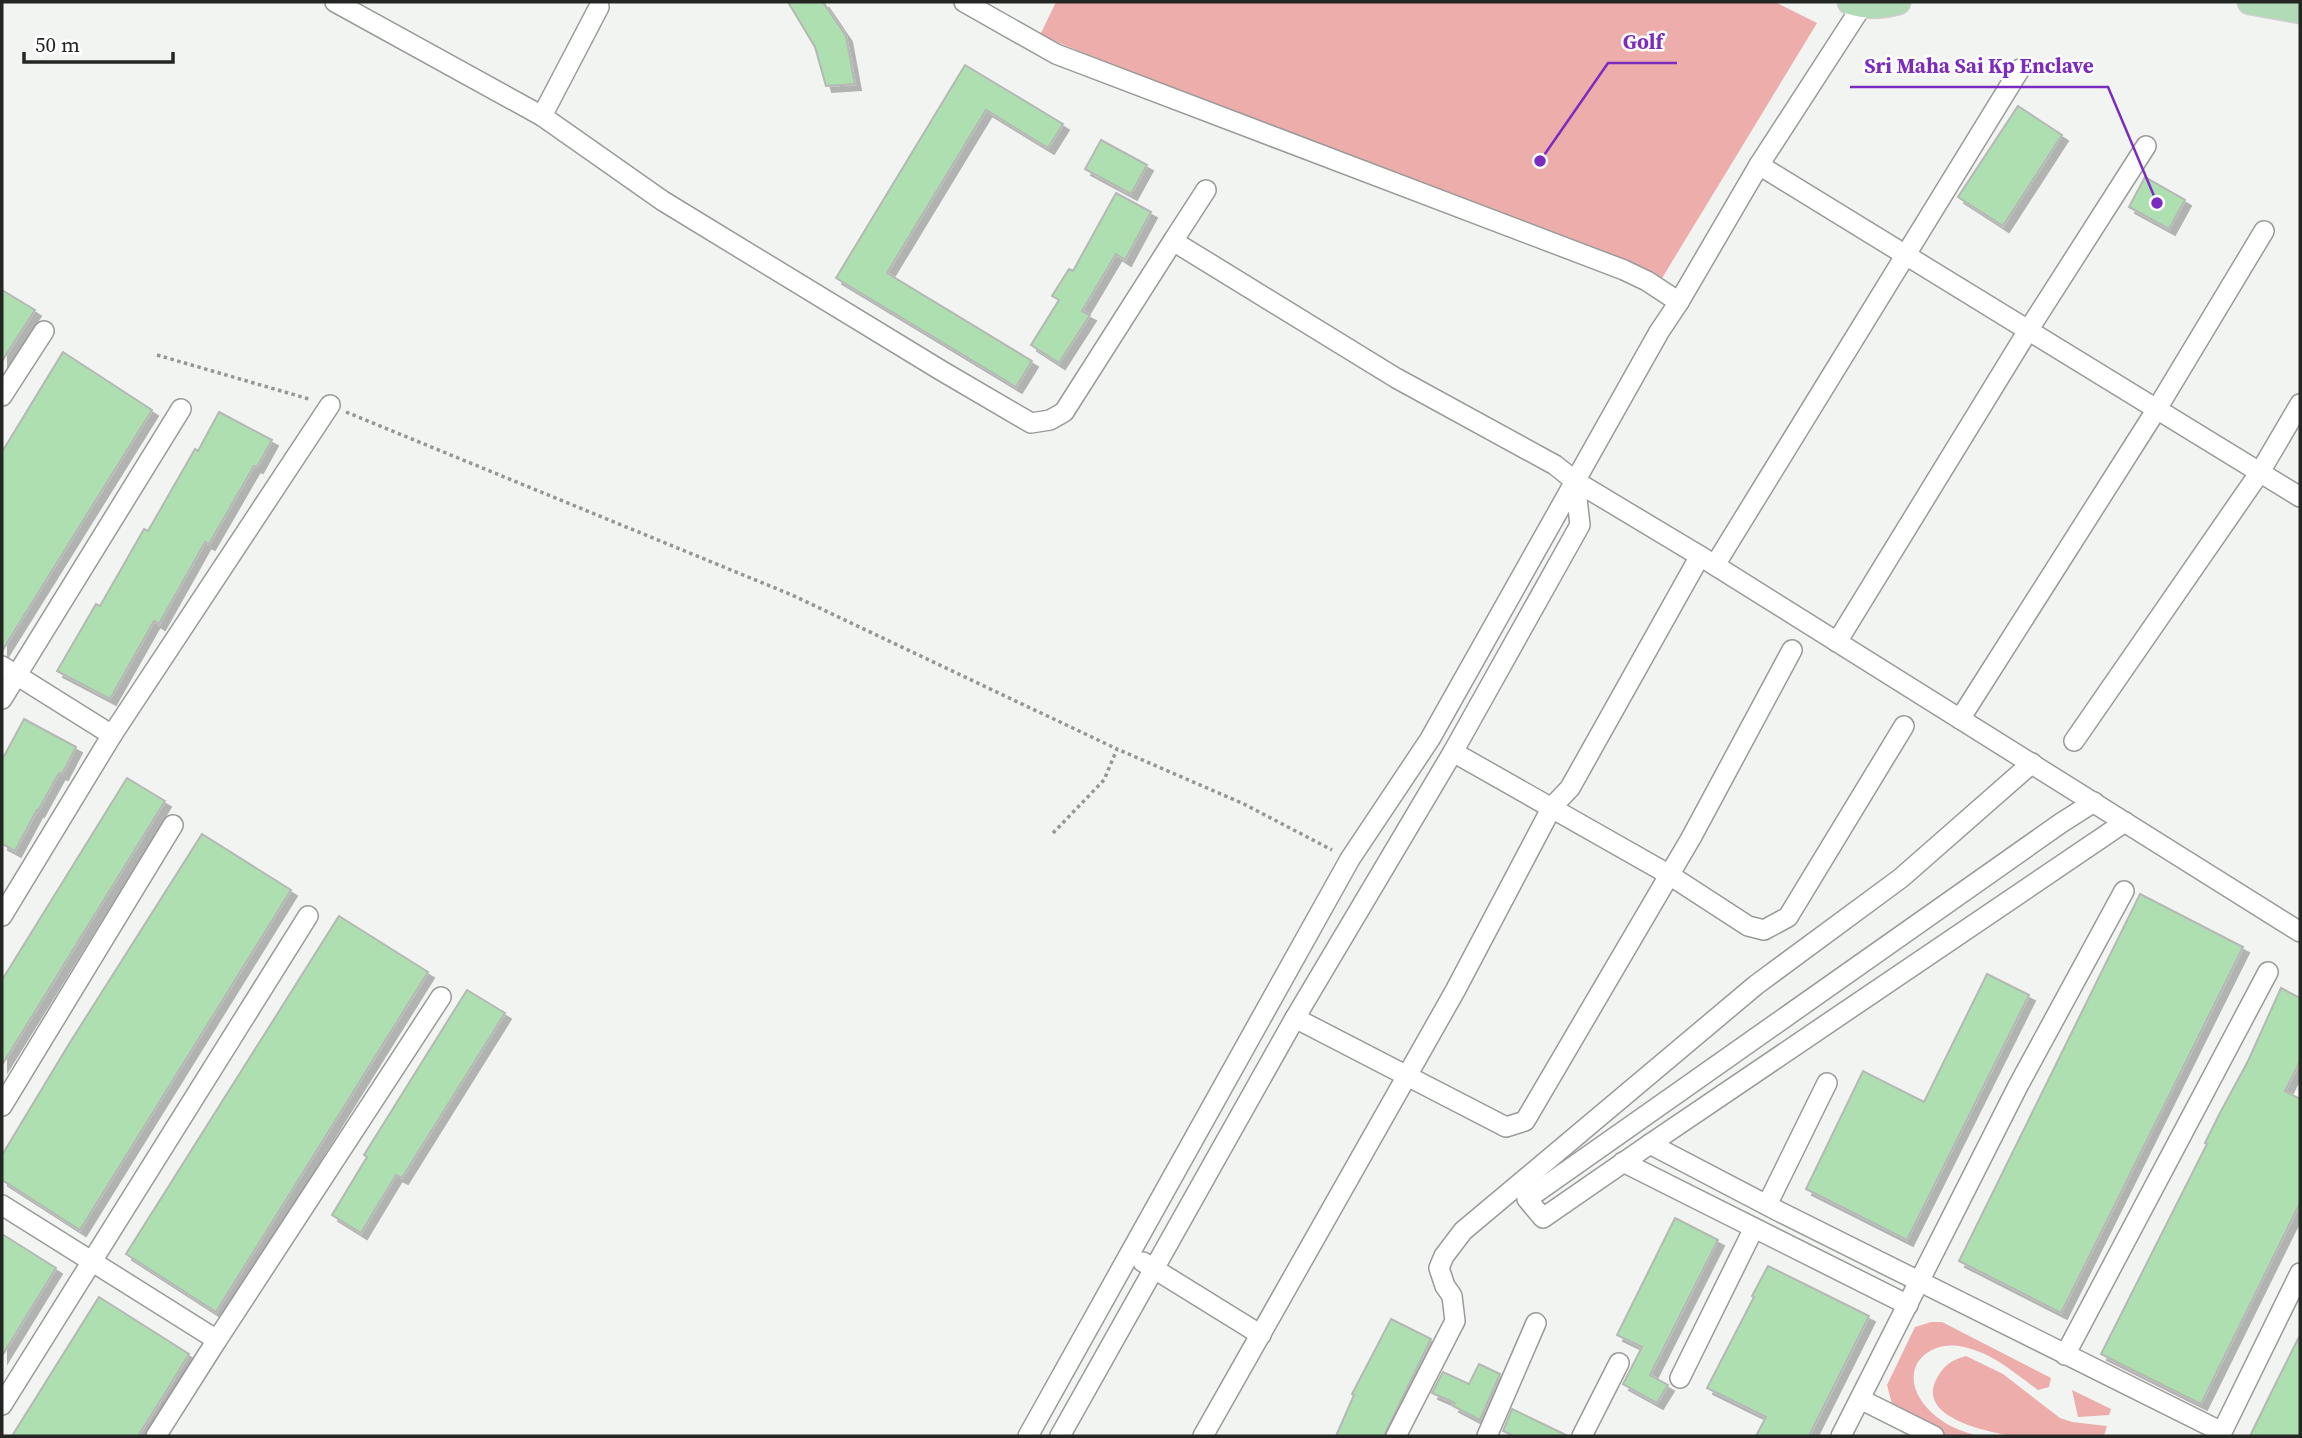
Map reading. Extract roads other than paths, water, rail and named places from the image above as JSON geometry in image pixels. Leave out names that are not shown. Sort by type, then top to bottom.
[{"type":"main road","points":[[1856,4],[1885,6],[1898,2]]},
{"type":"main road","points":[[2250,2],[2300,11]]},
{"type":"street","points":[[335,2],[542,116],[663,201],[1031,423],[1050,420],[1064,412],[1206,190]]},
{"type":"street","points":[[964,2],[1056,54],[1624,270],[1679,302]]},
{"type":"street","points":[[1028,1436],[1350,859],[1430,739],[1659,332],[1856,4]]},
{"type":"street","points":[[542,116],[599,7]]},
{"type":"street","points":[[1203,1436],[1455,991],[1552,807],[1570,788],[1708,561],[1906,254],[2020,69]]},
{"type":"street","points":[[1837,642],[2029,329],[2146,146]]},
{"type":"street","points":[[1759,165],[2300,497]]},
{"type":"street","points":[[1960,719],[2157,408],[2264,231]]},
{"type":"street","points":[[1174,241],[1396,378],[1555,465],[1575,481],[1708,561],[2300,932]]},
{"type":"street","points":[[2,396],[44,331]]},
{"type":"street","points":[[2074,741],[2260,472],[2300,404]]},
{"type":"street","points":[[2,916],[112,735],[330,405]]},
{"type":"street","points":[[2,698],[9,670],[181,409]]},
{"type":"street","points":[[1060,1436],[1295,1018],[1453,752],[1580,525],[1575,481]]},
{"type":"street","points":[[1295,1018],[1506,1127],[1525,1121],[1691,838],[1792,650]]},
{"type":"street","points":[[9,670],[112,735]]},
{"type":"street","points":[[1453,752],[1668,874],[1748,926],[1764,930],[1788,917],[1904,726]]},
{"type":"street","points":[[1396,1436],[1455,1321],[1452,1296],[1445,1286],[1439,1268],[1444,1256],[1463,1231],[1756,985],[1901,878],[2032,763]]},
{"type":"street","points":[[2094,802],[1527,1199],[1543,1219],[2125,822]]},
{"type":"street","points":[[2,1106],[173,825]]},
{"type":"street","points":[[1841,1436],[2018,1086],[2124,891]]},
{"type":"street","points":[[2,1405],[308,916]]},
{"type":"street","points":[[1297,954],[1324,968]]},
{"type":"street","points":[[2065,1355],[2268,971]]},
{"type":"street","points":[[156,1436],[441,997]]},
{"type":"street","points":[[1767,1205],[1826,1083]]},
{"type":"street","points":[[1650,1144],[2222,1432],[2300,1273]]},
{"type":"street","points":[[1623,1162],[1909,1305]]},
{"type":"street","points":[[2,1205],[216,1340]]},
{"type":"street","points":[[1681,1378],[1754,1228]]},
{"type":"street","points":[[1130,1254],[1261,1335]]},
{"type":"street","points":[[1487,1436],[1536,1323]]},
{"type":"street","points":[[1582,1436],[1619,1363]]},
{"type":"street","points":[[1860,1399],[1934,1436]]},
{"type":"place","name":"Golf","points":[[1540,161]]},
{"type":"place","name":"Sri Maha Sai Kp Enclave","points":[[2157,203]]}]
